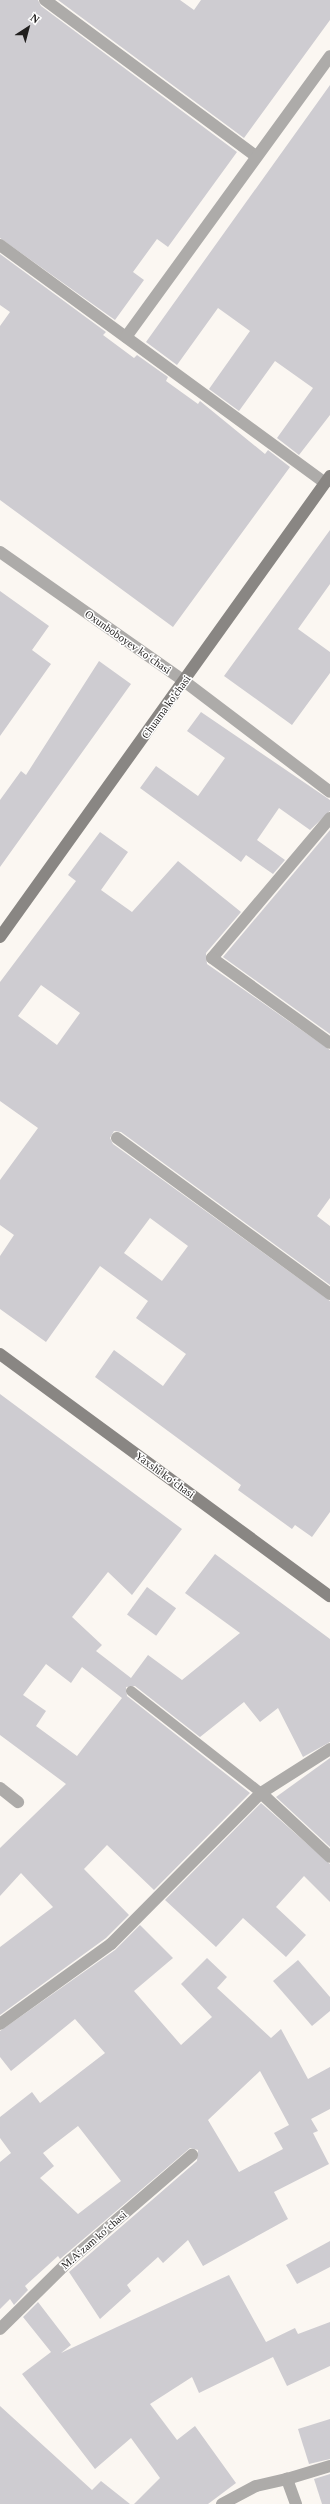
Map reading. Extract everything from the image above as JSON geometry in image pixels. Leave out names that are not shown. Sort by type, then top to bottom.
[{"type":"street","points":[[45,0],[256,156]]},
{"type":"street","points":[[126,337],[330,56]]},
{"type":"street","points":[[0,245],[126,337],[328,480]]},
{"type":"street","name":"Chuama ko'chasi","points":[[0,937],[328,480]]},
{"type":"street","name":"Oxunboboyev koʻchasi","points":[[0,552],[184,681],[330,792]]},
{"type":"street","points":[[330,818],[212,958],[330,1043]]},
{"type":"street","points":[[117,1138],[330,1294]]},
{"type":"street","name":"Yaxshi koʻchasi","points":[[0,1354],[330,1596]]},
{"type":"street","points":[[0,2024],[111,1944],[261,1793],[330,1749]]},
{"type":"street","points":[[0,1788],[18,1802]]},
{"type":"street","points":[[261,1793],[330,1857]]},
{"type":"street","name":"M.Aʻzam koʻchasi","points":[[0,2329],[68,2262],[192,2155]]},
{"type":"street","points":[[222,2504],[256,2486],[287,2479],[330,2466]]},
{"type":"street","points":[[287,2479],[296,2504]]},
{"type":"lane","points":[[131,1691],[261,1793]]},
{"type":"building","points":[[0,0],[38,0],[41,6],[237,152],[168,247],[157,239],[133,272],[144,280],[115,320],[0,238]]},
{"type":"building","points":[[58,0],[180,0],[194,10],[201,0],[330,0],[330,20],[244,138]]},
{"type":"building","points":[[330,85],[330,415],[299,455],[277,438],[313,388],[275,361],[239,411],[209,389],[250,331],[218,308],[177,365],[146,342]]},
{"type":"building","points":[[0,254],[106,332],[103,335],[134,358],[137,355],[168,377],[166,381],[198,404],[200,401],[265,454],[268,450],[290,467],[173,627],[0,500],[0,326],[10,312],[0,305]]},
{"type":"building","points":[[330,530],[330,584],[298,629],[330,652],[330,673],[292,725],[224,676]]},
{"type":"building","points":[[0,591],[49,626],[32,650],[51,664],[0,736]]},
{"type":"building","points":[[99,661],[131,684],[0,867],[0,800],[21,771],[26,775]]},
{"type":"building","points":[[201,712],[330,800],[330,811],[310,830],[279,808],[257,840],[285,860],[273,874],[246,855],[241,862],[140,788],[156,766],[198,796],[225,758],[187,731]]},
{"type":"building","points":[[330,830],[330,1034],[223,957]]},
{"type":"building","points":[[100,832],[128,852],[101,890],[132,912],[178,861],[241,912],[206,953],[207,964],[330,1050],[330,1198],[317,1216],[330,1226],[330,1285],[121,1132],[114,1131],[110,1138],[113,1144],[330,1301],[330,1512],[312,1537],[295,1525],[292,1529],[238,1490],[241,1485],[95,1377],[114,1350],[163,1386],[186,1354],[136,1318],[148,1301],[100,1266],[46,1342],[0,1309],[0,1256],[14,1235],[0,1225],[0,1180],[38,1128],[0,1101],[0,982],[76,881],[68,875]],"holes":[[[41,985],[80,1013],[57,1045],[18,1016]],[[150,1218],[188,1246],[162,1281],[124,1253]]]},
{"type":"building","points":[[0,1394],[182,1529],[132,1595],[108,1572],[72,1617],[102,1645],[96,1651],[131,1678],[148,1655],[182,1680],[240,1633],[185,1593],[215,1554],[330,1639],[330,1742],[303,1757],[278,1708],[260,1722],[244,1702],[200,1737],[135,1686],[126,1687],[127,1696],[250,1793],[154,1890],[107,1845],[84,1869],[129,1915],[106,1938],[0,2015],[0,1947],[53,1907],[21,1873],[0,1896],[0,1848],[66,1784],[0,1735]],"holes":[[[46,1664],[71,1683],[82,1667],[122,1698],[77,1756],[36,1726],[46,1711],[23,1695]]]},
{"type":"building","points":[[147,1587],[176,1608],[156,1636],[127,1615]]},
{"type":"building","points":[[330,1758],[330,1847],[276,1797]]},
{"type":"building","points":[[261,1803],[330,1864],[330,1902],[304,1876],[276,1907],[306,1935],[286,1957],[243,1918],[216,1947],[165,1900]]},
{"type":"building","points":[[140,1925],[173,1958],[134,1991],[181,2045],[212,2017],[181,1984],[207,1958],[227,1977],[217,1988],[271,2038],[281,2029],[308,2079],[330,2067],[330,2109],[311,2119],[318,2131],[313,2133],[329,2164],[274,2192],[288,2219],[203,2266],[188,2240],[163,2263],[158,2257],[127,2285],[131,2291],[100,2319],[69,2272],[197,2161],[198,2150],[190,2148],[60,2259],[58,2256],[25,2286],[28,2290],[14,2305],[10,2299],[0,2309],[0,2162],[11,2153],[0,2138],[0,2117],[32,2092],[40,2103],[105,2053],[75,2019],[11,2071],[0,2057],[0,2031],[115,1950]],"holes":[[[260,2071],[289,2125],[274,2133],[283,2149],[239,2172],[208,2120]],[[78,2126],[121,2181],[78,2214],[40,2178],[54,2166],[43,2153]]]},
{"type":"building","points":[[298,1960],[330,1997],[330,2011],[312,2026],[273,1981]]},
{"type":"building","points":[[330,2241],[330,2267],[297,2284],[286,2265]]},
{"type":"building","points":[[229,2275],[266,2342],[295,2328],[298,2334],[330,2322],[330,2366],[287,2386],[273,2357],[199,2393],[192,2377],[150,2404],[177,2440],[195,2426],[236,2483],[208,2504],[134,2504],[160,2478],[131,2438],[95,2469],[22,2374],[51,2352],[23,2317],[38,2302],[71,2345],[61,2353]]},
{"type":"building","points":[[0,2406],[92,2490],[101,2481],[130,2504],[0,2504]]},
{"type":"building","points":[[330,2419],[330,2459],[309,2464],[298,2429]]},
{"type":"building","points":[[330,2474],[330,2504],[322,2504],[314,2479]]}]
